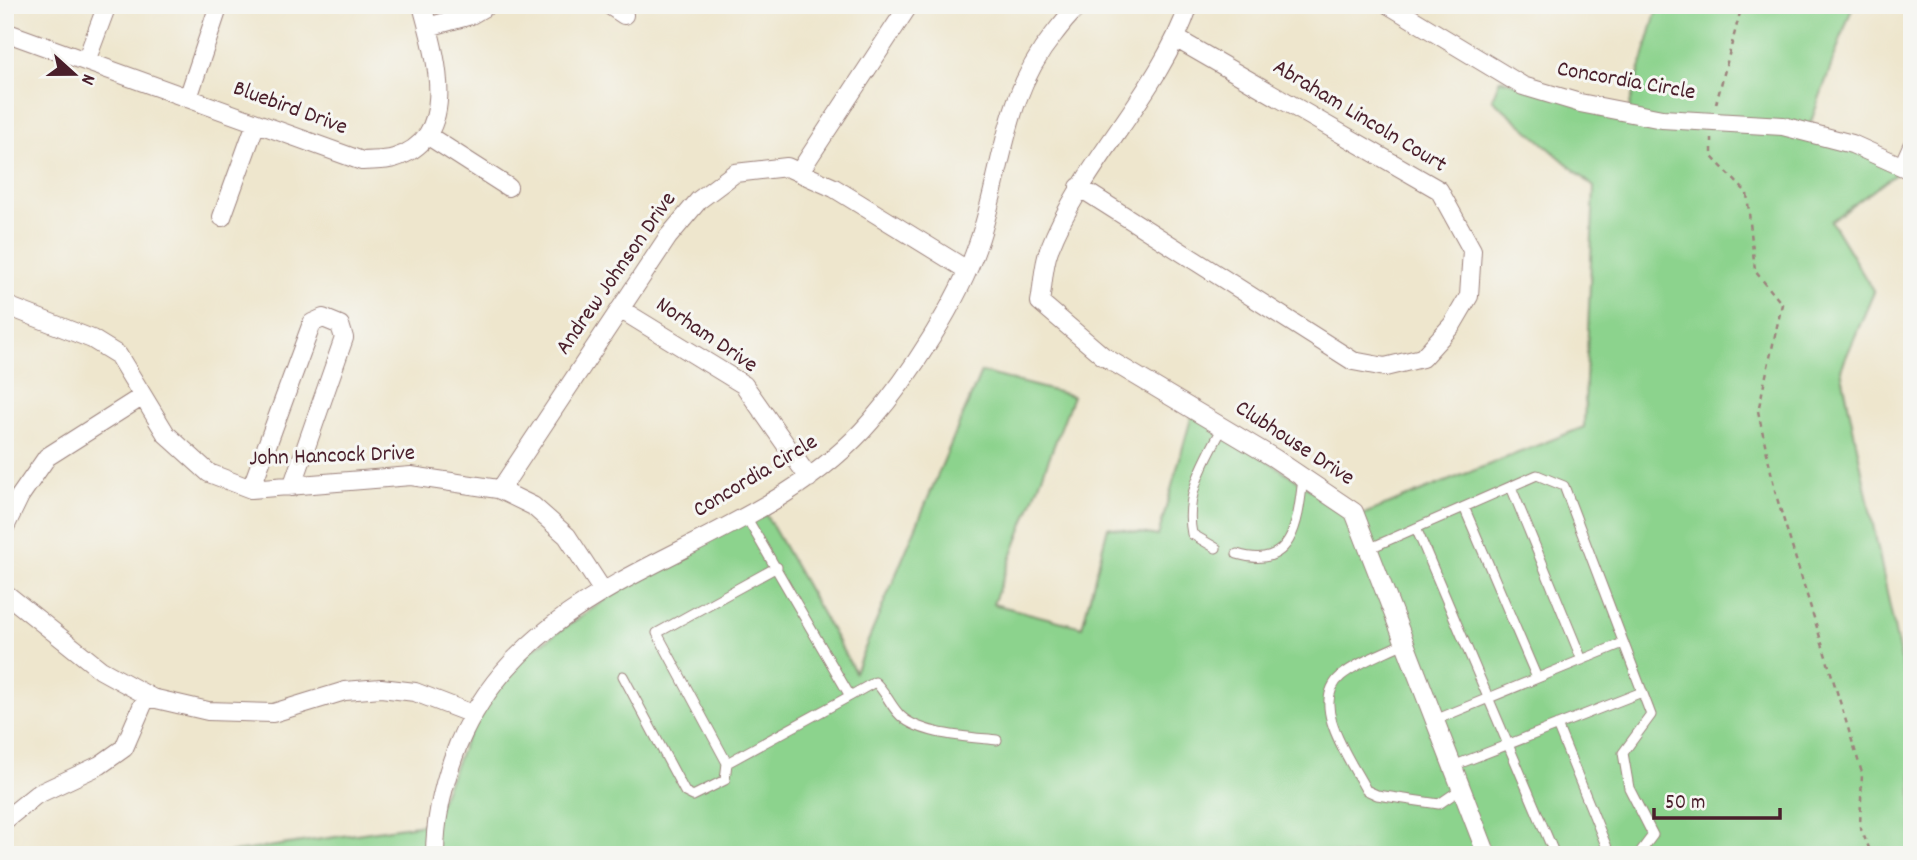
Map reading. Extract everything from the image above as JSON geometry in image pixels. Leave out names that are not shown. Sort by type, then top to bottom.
[{"type":"street","points":[[86,61],[107,5]]},
{"type":"street","points":[[188,98],[219,5]]},
{"type":"street","points":[[422,5],[440,72],[435,120],[428,135],[508,187]]},
{"type":"street","points":[[428,27],[471,15],[488,5]]},
{"type":"street","points":[[800,171],[909,5]]},
{"type":"street","name":"Concordia Circle","points":[[435,855],[436,820],[452,761],[472,714],[504,668],[551,625],[603,591],[746,515],[809,478],[834,461],[873,419],[952,302],[967,270],[978,244],[1021,82],[1042,49],[1081,5]]},
{"type":"street","points":[[1079,187],[1177,38],[1189,5]]},
{"type":"street","name":"Concordia Circle","points":[[1389,5],[1523,86],[1580,103],[1662,119],[1783,126],[1852,144],[1907,168]]},
{"type":"street","name":"Bluebird Drive","points":[[5,32],[362,161],[395,158],[424,141],[428,135]]},
{"type":"street","name":"Abraham Lincoln Court","points":[[1079,187],[1353,360],[1385,367],[1422,358],[1452,325],[1469,296],[1472,250],[1439,190],[1177,38]]},
{"type":"street","points":[[222,217],[256,123]]},
{"type":"street","points":[[1907,168],[1912,146]]},
{"type":"street","name":"Andrew Johnson Drive","points":[[500,490],[668,237],[699,200],[735,173],[787,167],[800,171],[834,188],[967,270]]},
{"type":"street","name":"Clubhouse Drive","points":[[1079,187],[1048,252],[1041,302],[1103,356],[1303,477],[1354,512],[1487,855]]},
{"type":"street","name":"John Hancock Drive","points":[[5,305],[93,339],[118,355],[166,434],[209,474],[251,489],[411,476],[500,490],[533,506],[567,536],[603,591]]},
{"type":"street","name":"Norham Drive","points":[[620,309],[744,385],[809,478]]},
{"type":"street","points":[[251,489],[312,323],[323,318],[340,325],[344,338],[292,487]]},
{"type":"street","points":[[5,527],[20,496],[47,457],[143,396]]},
{"type":"street","points":[[5,593],[101,670],[147,695],[208,710],[274,713],[345,691],[382,688],[415,692],[472,714]]},
{"type":"street","points":[[5,820],[36,795],[100,765],[124,748],[147,695]]},
{"type":"lane","points":[[1216,548],[1192,534],[1188,515],[1198,473],[1223,428]]},
{"type":"lane","points":[[1368,550],[1537,475],[1563,486],[1651,715],[1623,753],[1629,788],[1653,835],[1638,855]]},
{"type":"lane","points":[[1237,554],[1266,558],[1286,547],[1297,522],[1303,477]]},
{"type":"lane","points":[[1511,486],[1582,660]]},
{"type":"lane","points":[[1464,507],[1537,678]]},
{"type":"lane","points":[[746,515],[850,696]]},
{"type":"lane","points":[[1416,528],[1486,699],[1555,855]]},
{"type":"lane","points":[[623,676],[685,792],[693,796],[724,780],[727,763],[657,633],[777,566]]},
{"type":"lane","points":[[1404,643],[1340,676],[1330,690],[1327,715],[1366,790],[1377,795],[1439,804],[1461,789]]},
{"type":"lane","points":[[1435,720],[1623,643]]},
{"type":"lane","points":[[727,763],[875,682],[899,715],[915,724],[947,735],[997,740]]},
{"type":"lane","points":[[1453,766],[1642,692]]},
{"type":"lane","points":[[1557,725],[1610,855]]},
{"type":"path","points":[[1742,5],[1711,122],[1712,157],[1747,193],[1755,271],[1782,304],[1758,411],[1776,495],[1861,773],[1860,827],[1872,855]]},
{"type":"green space","points":[[1658,5],[1853,5],[1807,133],[1904,168],[1831,221],[1874,292],[1841,369],[1904,675],[1912,680],[1912,855],[213,855],[431,823],[492,677],[701,535],[761,506],[855,672],[981,372],[1073,396],[993,604],[1082,627],[1108,527],[1158,536],[1193,411],[1354,518],[1584,427],[1594,187],[1492,99],[1500,79],[1627,115]]}]
